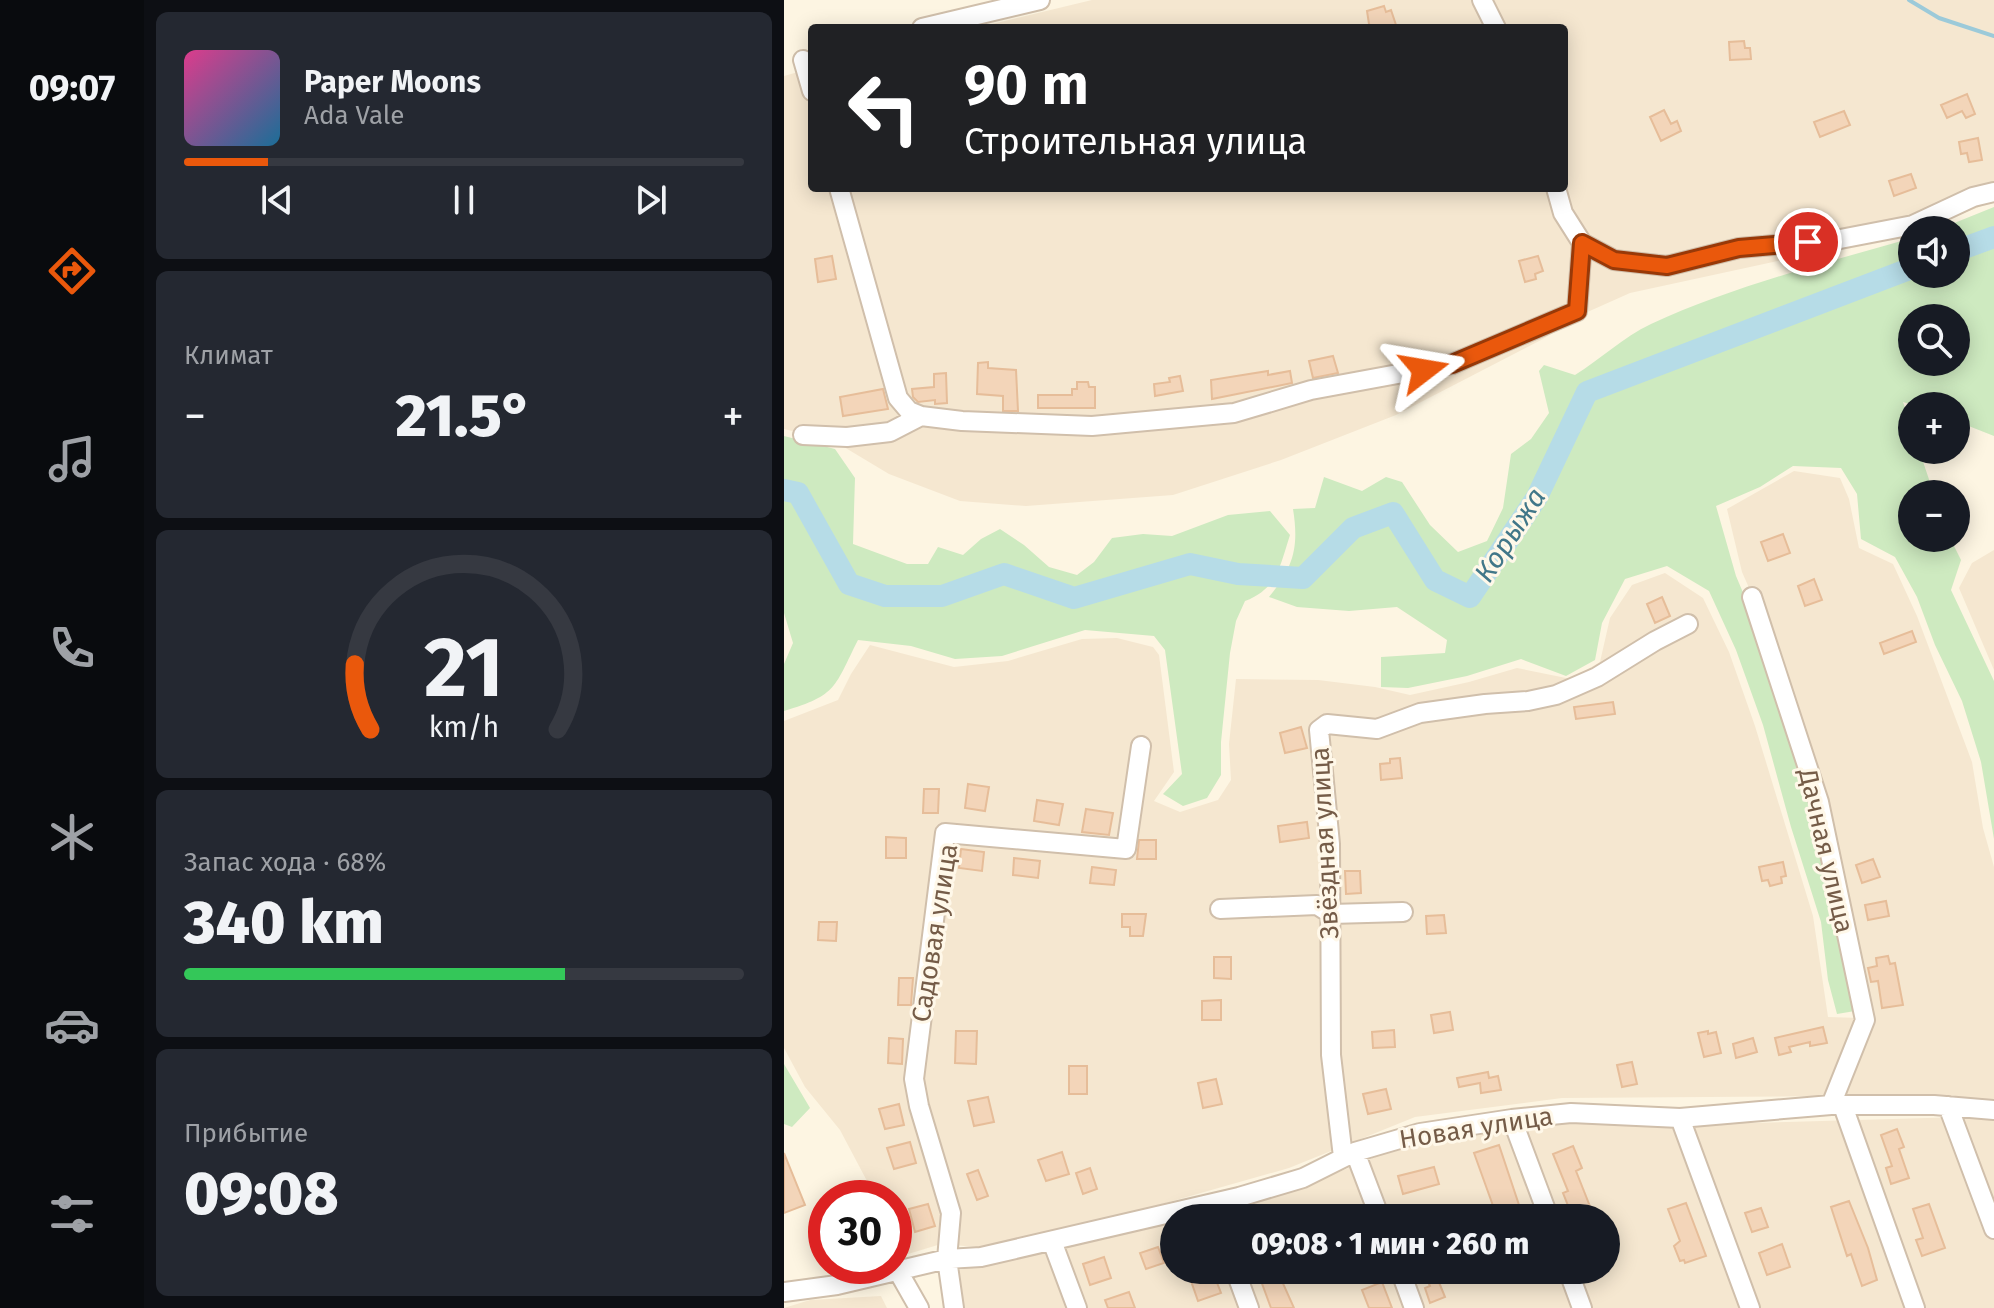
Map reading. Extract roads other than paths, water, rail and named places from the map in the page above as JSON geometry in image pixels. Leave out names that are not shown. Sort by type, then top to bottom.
[{"type":"street","points":[[939,24],[1040,0]]},
{"type":"street","points":[[1482,0],[1494,24]]},
{"type":"street","points":[[784,66],[808,58]]},
{"type":"street","points":[[840,192],[898,398],[909,411],[921,416],[962,421],[1092,426],[1234,413],[1311,390],[1452,364],[1577,311],[1582,243]]},
{"type":"street","points":[[1557,192],[1563,213],[1582,243],[1614,260],[1667,266],[1739,248],[1835,240],[1913,225],[1973,197],[1994,192]]},
{"type":"street","points":[[803,435],[847,437],[890,432],[921,416]]},
{"type":"street","name":"Дачная улица","points":[[1752,597],[1819,802],[1865,1020],[1837,1105]]},
{"type":"street","name":"Звёздная улица","points":[[1373,1204],[1349,1155],[1331,1055],[1330,844],[1319,730],[1327,724],[1377,729],[1420,713],[1556,695],[1597,677],[1688,624]]},
{"type":"street","name":"Садовая улица","points":[[947,1259],[952,1230],[949,1204],[919,1106],[914,1079],[945,833],[1126,849],[1141,746]]},
{"type":"street","points":[[1220,909],[1317,905],[1331,914],[1403,912]]},
{"type":"street","points":[[1837,1105],[1915,1308]]},
{"type":"street","name":"Новая улица","points":[[1233,1204],[1303,1178],[1349,1155],[1420,1133],[1512,1119],[1571,1113],[1680,1118],[1837,1105],[1948,1106],[1994,1110]]},
{"type":"street","points":[[1948,1106],[1987,1194],[1994,1229]]},
{"type":"street","points":[[1680,1118],[1750,1308]]},
{"type":"street","points":[[1512,1119],[1544,1204]]},
{"type":"street","name":"Новая улица","points":[[912,1268],[1160,1221]]},
{"type":"street","points":[[1052,1241],[1077,1308]]},
{"type":"street","points":[[947,1259],[954,1308]]},
{"type":"street","name":"Новая улица","points":[[784,1292],[841,1284]]},
{"type":"street","points":[[905,1284],[919,1308]]},
{"type":"street","points":[[1240,1284],[1249,1308]]},
{"type":"street","points":[[1405,1284],[1414,1308]]},
{"type":"street","points":[[1573,1284],[1582,1308]]},
{"type":"waterway","points":[[1909,0],[1939,18],[1994,36]]},
{"type":"waterway","name":"Корыжа","points":[[1970,246],[1994,237]]},
{"type":"waterway","name":"Корыжа","points":[[784,490],[798,493],[849,584],[885,596],[942,596],[1004,574],[1074,598],[1190,564],[1238,574],[1303,578],[1353,528],[1393,513],[1435,580],[1470,597],[1537,497],[1587,392],[1898,273]]}]
